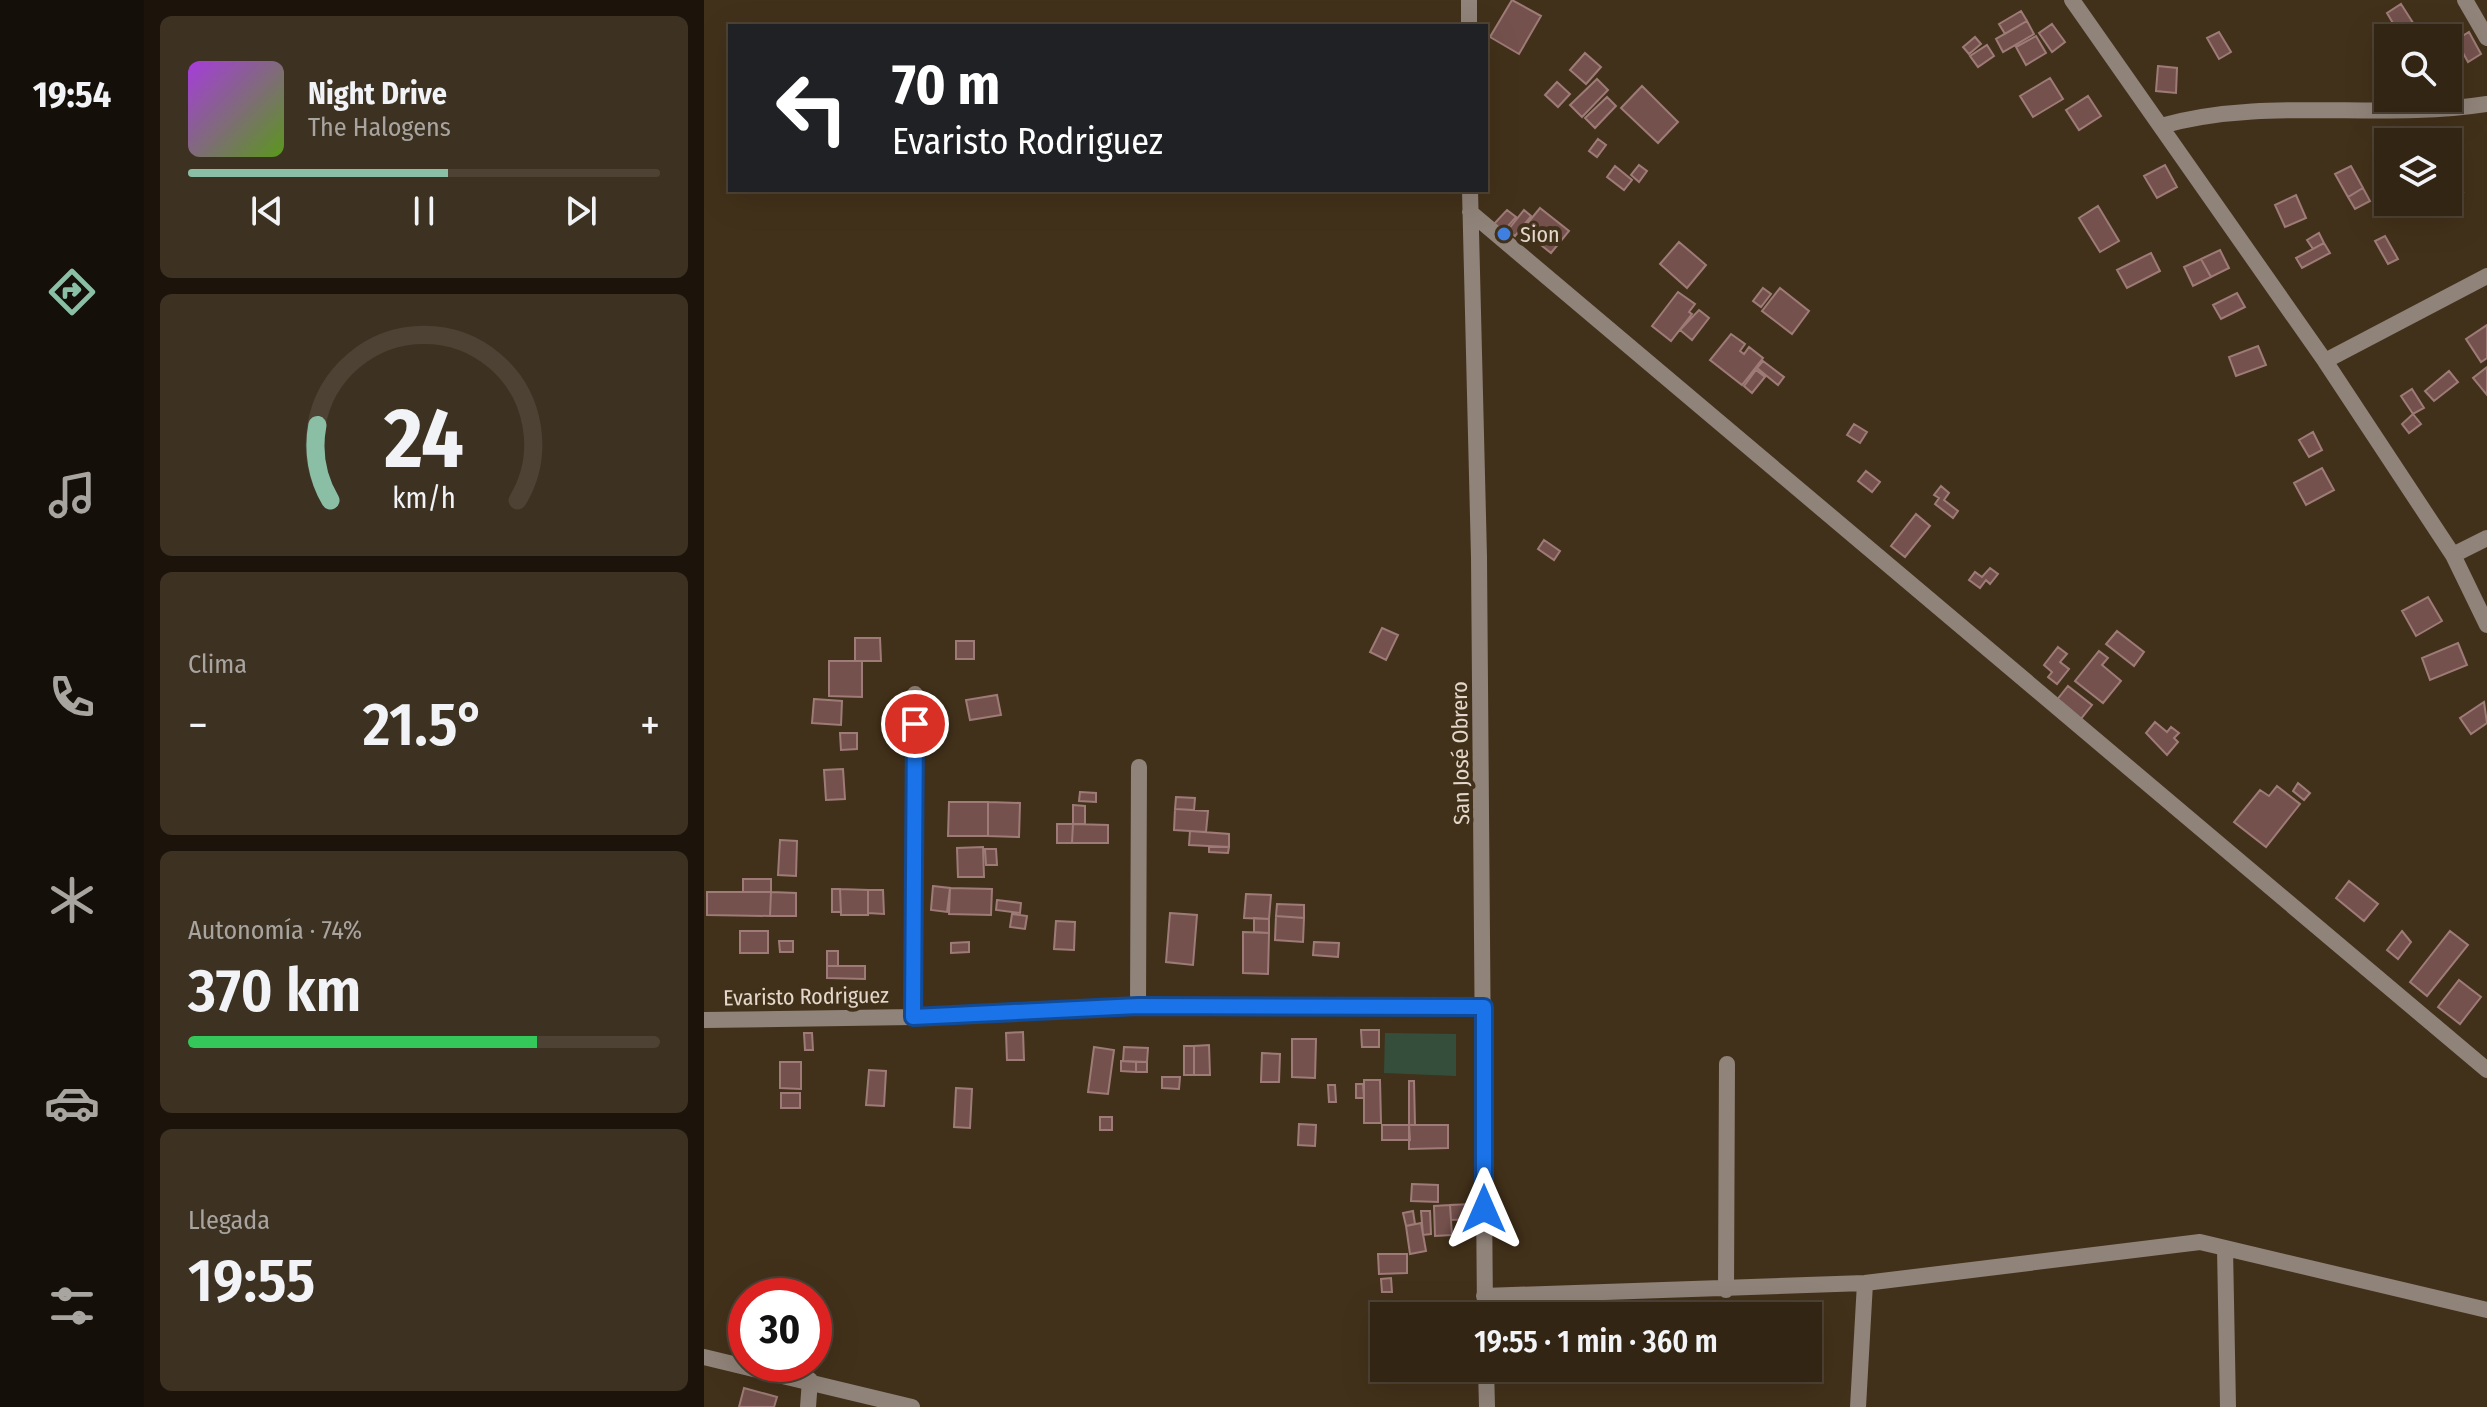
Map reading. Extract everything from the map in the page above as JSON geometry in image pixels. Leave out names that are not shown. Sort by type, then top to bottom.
[{"type":"street","points":[[1469,0],[1469,24]]},
{"type":"street","points":[[2072,0],[2325,361],[2453,555],[2487,625]]},
{"type":"street","points":[[2465,0],[2487,38]]},
{"type":"street","points":[[2161,126],[2197,116],[2253,111],[2487,104]]},
{"type":"street","name":"San José Obrero","points":[[1470,192],[1479,557],[1484,1302]]},
{"type":"street","points":[[1470,212],[2487,1070]]},
{"type":"street","points":[[2325,361],[2487,276]]},
{"type":"street","points":[[2453,555],[2487,538]]},
{"type":"street","points":[[913,1017],[915,694]]},
{"type":"street","points":[[1138,1006],[1139,767]]},
{"type":"street","name":"Evaristo Rodriguez","points":[[704,1020],[913,1017],[1138,1006],[1484,1007]]},
{"type":"street","points":[[1726,1290],[1727,1064]]},
{"type":"street","points":[[1484,1296],[1865,1283],[2200,1242],[2487,1310]]},
{"type":"street","points":[[2225,1248],[2228,1407]]},
{"type":"street","points":[[1858,1407],[1865,1283]]},
{"type":"street","points":[[704,1357],[728,1362]]},
{"type":"street","points":[[808,1407],[810,1382]]},
{"type":"street","points":[[818,1382],[912,1407]]},
{"type":"street","points":[[1486,1382],[1487,1407]]},
{"type":"green space","points":[[1385,1033],[1456,1034],[1456,1076],[1384,1073]]},
{"type":"building","points":[[1512,0],[1541,16],[1519,54],[1490,37]]},
{"type":"building","points":[[2401,4],[2414,24],[2394,24],[2387,13]]},
{"type":"building","points":[[2021,11],[2027,21],[2005,34],[1999,24]]},
{"type":"building","points":[[2027,21],[2034,34],[2003,52],[1996,39]]},
{"type":"building","points":[[2052,24],[2065,42],[2052,52],[2039,33]]},
{"type":"building","points":[[2219,32],[2231,52],[2219,59],[2207,38]]},
{"type":"building","points":[[2469,32],[2481,54],[2468,62],[2462,51],[2462,36]]},
{"type":"building","points":[[2036,36],[2046,53],[2026,65],[2016,47]]},
{"type":"building","points":[[1975,37],[1981,44],[1969,54],[1963,47]]},
{"type":"building","points":[[1987,45],[1994,56],[1978,67],[1970,56]]},
{"type":"building","points":[[1585,53],[1601,67],[1586,84],[1570,70]]},
{"type":"building","points":[[2158,66],[2177,68],[2176,93],[2156,91]]},
{"type":"building","points":[[2050,78],[2063,99],[2033,117],[2020,96]]},
{"type":"building","points":[[1597,79],[1608,90],[1582,117],[1570,105]]},
{"type":"building","points":[[1557,82],[1570,94],[1558,107],[1545,95]]},
{"type":"building","points":[[1642,86],[1678,122],[1658,143],[1621,108]]},
{"type":"building","points":[[2088,96],[2101,116],[2079,130],[2066,110]]},
{"type":"building","points":[[1607,97],[1616,106],[1595,128],[1585,118]]},
{"type":"building","points":[[1598,139],[1606,145],[1597,157],[1589,151]]},
{"type":"building","points":[[1639,165],[1647,171],[1639,182],[1631,175]]},
{"type":"building","points":[[2165,165],[2177,187],[2157,198],[2144,176]]},
{"type":"building","points":[[1615,166],[1632,180],[1624,190],[1607,177]]},
{"type":"building","points":[[2351,166],[2363,188],[2348,197],[2335,174]]},
{"type":"building","points":[[2363,188],[2370,201],[2355,209],[2348,197]]},
{"type":"building","points":[[2296,195],[2306,218],[2285,227],[2275,205]]},
{"type":"building","points":[[2098,206],[2119,241],[2100,252],[2079,218]]},
{"type":"building","points":[[1540,208],[1569,231],[1551,253],[1522,230]]},
{"type":"building","points":[[1507,210],[1516,217],[1503,232],[1494,224]]},
{"type":"building","points":[[1524,210],[1531,216],[1515,236],[1508,230]]},
{"type":"building","points":[[2319,233],[2324,243],[2313,249],[2307,240]]},
{"type":"building","points":[[2385,236],[2398,259],[2388,264],[2375,241]]},
{"type":"building","points":[[1679,242],[1706,265],[1687,288],[1660,264]]},
{"type":"building","points":[[2324,243],[2330,253],[2302,268],[2296,258]]},
{"type":"building","points":[[2220,250],[2229,268],[2211,277],[2201,259]]},
{"type":"building","points":[[2151,253],[2160,271],[2127,288],[2117,270]]},
{"type":"building","points":[[2201,259],[2211,277],[2193,286],[2184,267]]},
{"type":"building","points":[[1763,288],[1771,294],[1761,307],[1753,301]]},
{"type":"building","points":[[1780,288],[1809,311],[1792,334],[1762,311]]},
{"type":"building","points":[[1678,292],[1695,304],[1689,312],[1692,314],[1671,341],[1652,326]]},
{"type":"building","points":[[2237,293],[2245,307],[2221,319],[2213,305]]},
{"type":"building","points":[[1699,310],[1709,318],[1692,340],[1680,330]]},
{"type":"building","points":[[2487,325],[2487,358],[2481,362],[2466,339]]},
{"type":"building","points":[[1731,334],[1745,344],[1740,351],[1744,354],[1749,347],[1763,358],[1742,385],[1710,360]]},
{"type":"building","points":[[2258,346],[2266,365],[2236,376],[2229,357]]},
{"type":"building","points":[[1763,361],[1784,377],[1778,385],[1757,368]]},
{"type":"building","points":[[2487,367],[2487,395],[2473,378]]},
{"type":"building","points":[[1756,370],[1765,377],[1752,393],[1744,386]]},
{"type":"building","points":[[2449,371],[2458,382],[2434,401],[2425,391]]},
{"type":"building","points":[[2412,389],[2424,408],[2413,414],[2401,396]]},
{"type":"building","points":[[2413,414],[2421,424],[2409,433],[2402,424]]},
{"type":"building","points":[[1854,424],[1867,432],[1860,443],[1847,435]]},
{"type":"building","points":[[2313,432],[2322,450],[2309,457],[2299,440]]},
{"type":"building","points":[[2322,468],[2334,490],[2306,505],[2294,483]]},
{"type":"building","points":[[1866,471],[1880,482],[1872,492],[1858,481]]},
{"type":"building","points":[[1941,486],[1949,493],[1944,500],[1958,511],[1953,518],[1935,504],[1939,498],[1934,495]]},
{"type":"building","points":[[1916,514],[1930,526],[1905,557],[1891,546]]},
{"type":"building","points":[[1544,540],[1560,551],[1554,560],[1538,549]]},
{"type":"building","points":[[1990,568],[1998,574],[1990,584],[1986,580],[1980,588],[1969,580],[1975,572],[1982,577]]},
{"type":"building","points":[[2428,597],[2442,621],[2416,636],[2402,611]]},
{"type":"building","points":[[1382,628],[1398,635],[1386,660],[1370,652]]},
{"type":"building","points":[[2117,631],[2144,652],[2134,666],[2106,644]]},
{"type":"building","points":[[855,638],[880,638],[881,661],[855,661]]},
{"type":"building","points":[[956,641],[974,641],[974,659],[956,659]]},
{"type":"building","points":[[2458,643],[2467,665],[2430,680],[2422,658]]},
{"type":"building","points":[[2058,647],[2067,654],[2060,662],[2069,669],[2057,684],[2048,677],[2052,672],[2044,665]]},
{"type":"building","points":[[2099,651],[2108,658],[2102,665],[2121,681],[2103,703],[2075,681]]},
{"type":"building","points":[[829,661],[862,661],[862,697],[829,696]]},
{"type":"building","points":[[2068,686],[2092,705],[2080,720],[2056,701]]},
{"type":"building","points":[[997,695],[1001,715],[970,720],[966,700]]},
{"type":"building","points":[[814,699],[842,701],[841,725],[812,723]]},
{"type":"building","points":[[2484,702],[2487,723],[2471,734],[2460,718]]},
{"type":"building","points":[[2155,722],[2167,732],[2171,727],[2179,733],[2174,738],[2178,742],[2167,755],[2146,733]]},
{"type":"building","points":[[840,733],[857,733],[857,749],[841,750]]},
{"type":"building","points":[[843,769],[845,799],[826,800],[824,770]]},
{"type":"building","points":[[2298,783],[2310,793],[2304,800],[2293,791]]},
{"type":"building","points":[[2277,786],[2300,804],[2266,847],[2234,822],[2260,790],[2269,796]]},
{"type":"building","points":[[1080,792],[1096,793],[1096,802],[1079,801]]},
{"type":"building","points":[[1176,797],[1195,798],[1194,810],[1175,809]]},
{"type":"building","points":[[949,802],[988,802],[988,836],[948,836]]},
{"type":"building","points":[[988,802],[1020,803],[1019,837],[988,836]]},
{"type":"building","points":[[1073,805],[1085,806],[1085,824],[1073,824]]},
{"type":"building","points":[[1175,809],[1208,811],[1206,832],[1174,830]]},
{"type":"building","points":[[1057,824],[1073,824],[1072,843],[1057,843]]},
{"type":"building","points":[[1073,824],[1108,825],[1108,843],[1072,843]]},
{"type":"building","points":[[1190,831],[1229,834],[1229,847],[1189,845]]},
{"type":"building","points":[[780,840],[797,841],[796,876],[778,875]]},
{"type":"building","points":[[1209,846],[1229,847],[1228,853],[1209,852]]},
{"type":"building","points":[[983,847],[984,877],[958,877],[957,848]]},
{"type":"building","points":[[985,849],[996,849],[997,865],[986,865]]},
{"type":"building","points":[[743,879],[771,879],[771,892],[743,892]]},
{"type":"building","points":[[2349,881],[2378,904],[2364,921],[2336,898]]},
{"type":"building","points":[[933,886],[950,888],[947,912],[931,910]]},
{"type":"building","points":[[950,888],[992,889],[991,915],[949,914]]},
{"type":"building","points":[[832,889],[840,889],[841,912],[832,912]]},
{"type":"building","points":[[840,889],[868,890],[868,915],[841,915]]},
{"type":"building","points":[[868,890],[883,890],[884,914],[868,913]]},
{"type":"building","points":[[707,892],[771,892],[770,916],[707,915]]},
{"type":"building","points":[[771,892],[796,893],[796,916],[770,916]]},
{"type":"building","points":[[1246,894],[1271,895],[1269,919],[1244,918]]},
{"type":"building","points":[[997,900],[1021,903],[1020,913],[996,910]]},
{"type":"building","points":[[1277,904],[1304,905],[1304,918],[1276,916]]},
{"type":"building","points":[[1170,913],[1197,915],[1193,965],[1166,962]]},
{"type":"building","points":[[1012,914],[1027,916],[1025,929],[1010,927]]},
{"type":"building","points":[[1276,916],[1304,918],[1303,942],[1275,940]]},
{"type":"building","points":[[1254,918],[1269,919],[1269,933],[1254,932]]},
{"type":"building","points":[[1056,921],[1075,922],[1074,950],[1054,949]]},
{"type":"building","points":[[740,931],[768,931],[768,953],[740,953]]},
{"type":"building","points":[[2402,931],[2411,942],[2398,959],[2387,950]]},
{"type":"building","points":[[2450,931],[2468,945],[2427,996],[2410,982]]},
{"type":"building","points":[[1243,932],[1269,933],[1268,974],[1243,973]]},
{"type":"building","points":[[779,941],[793,941],[793,952],[780,952]]},
{"type":"building","points":[[969,942],[969,952],[951,953],[951,943]]},
{"type":"building","points":[[1314,942],[1339,943],[1338,957],[1313,955]]},
{"type":"building","points":[[827,951],[838,951],[838,966],[827,966]]},
{"type":"building","points":[[827,966],[865,966],[865,979],[827,978]]},
{"type":"building","points":[[2459,980],[2481,997],[2460,1024],[2438,1007]]},
{"type":"building","points":[[1361,1030],[1379,1030],[1379,1047],[1362,1047]]},
{"type":"building","points":[[1023,1032],[1024,1060],[1007,1060],[1006,1033]]},
{"type":"building","points":[[804,1033],[812,1033],[813,1050],[805,1050]]},
{"type":"building","points":[[1292,1039],[1316,1039],[1315,1078],[1292,1077]]},
{"type":"building","points":[[1209,1045],[1210,1075],[1194,1075],[1194,1046]]},
{"type":"building","points":[[1184,1046],[1194,1046],[1194,1075],[1184,1075]]},
{"type":"building","points":[[1094,1047],[1114,1050],[1108,1094],[1088,1092]]},
{"type":"building","points":[[1124,1047],[1148,1048],[1147,1062],[1123,1061]]},
{"type":"building","points":[[1262,1053],[1280,1054],[1279,1082],[1261,1082]]},
{"type":"building","points":[[1121,1061],[1136,1062],[1136,1072],[1121,1071]]},
{"type":"building","points":[[780,1062],[801,1062],[801,1089],[780,1088]]},
{"type":"building","points":[[1136,1062],[1147,1062],[1147,1072],[1136,1072]]},
{"type":"building","points":[[869,1070],[886,1071],[884,1106],[866,1105]]},
{"type":"building","points":[[1162,1077],[1180,1077],[1179,1089],[1162,1088]]},
{"type":"building","points":[[1364,1080],[1380,1080],[1381,1123],[1364,1123]]},
{"type":"building","points":[[1409,1081],[1414,1081],[1415,1125],[1409,1125]]},
{"type":"building","points":[[1356,1084],[1363,1084],[1364,1098],[1356,1098]]},
{"type":"building","points":[[1328,1085],[1335,1085],[1336,1102],[1329,1102]]},
{"type":"building","points":[[956,1088],[972,1089],[970,1128],[954,1127]]},
{"type":"building","points":[[781,1093],[800,1093],[800,1108],[781,1108]]},
{"type":"building","points":[[1100,1117],[1112,1117],[1112,1130],[1100,1130]]},
{"type":"building","points":[[1299,1124],[1316,1125],[1315,1146],[1298,1145]]},
{"type":"building","points":[[1382,1125],[1409,1125],[1410,1140],[1382,1140]]},
{"type":"building","points":[[1409,1125],[1448,1125],[1448,1148],[1409,1149]]},
{"type":"building","points":[[1412,1184],[1438,1185],[1438,1202],[1411,1201]]},
{"type":"building","points":[[1472,1204],[1473,1219],[1451,1220],[1450,1205]]},
{"type":"building","points":[[1450,1205],[1452,1235],[1435,1236],[1434,1206]]},
{"type":"building","points":[[1413,1211],[1415,1224],[1406,1226],[1403,1213]]},
{"type":"building","points":[[1421,1211],[1430,1211],[1431,1234],[1423,1235]]},
{"type":"building","points":[[1421,1223],[1426,1251],[1410,1254],[1406,1226]]},
{"type":"building","points":[[1378,1254],[1407,1254],[1407,1273],[1379,1274]]},
{"type":"building","points":[[1391,1278],[1392,1292],[1382,1292],[1381,1279]]},
{"type":"building","points":[[744,1388],[777,1397],[774,1407],[739,1407]]},
{"type":"place","name":"Sion","points":[[1504,234]]},
{"type":"route","points":[[915,724],[913,1017],[1138,1006],[1484,1007],[1484,1209]]}]
